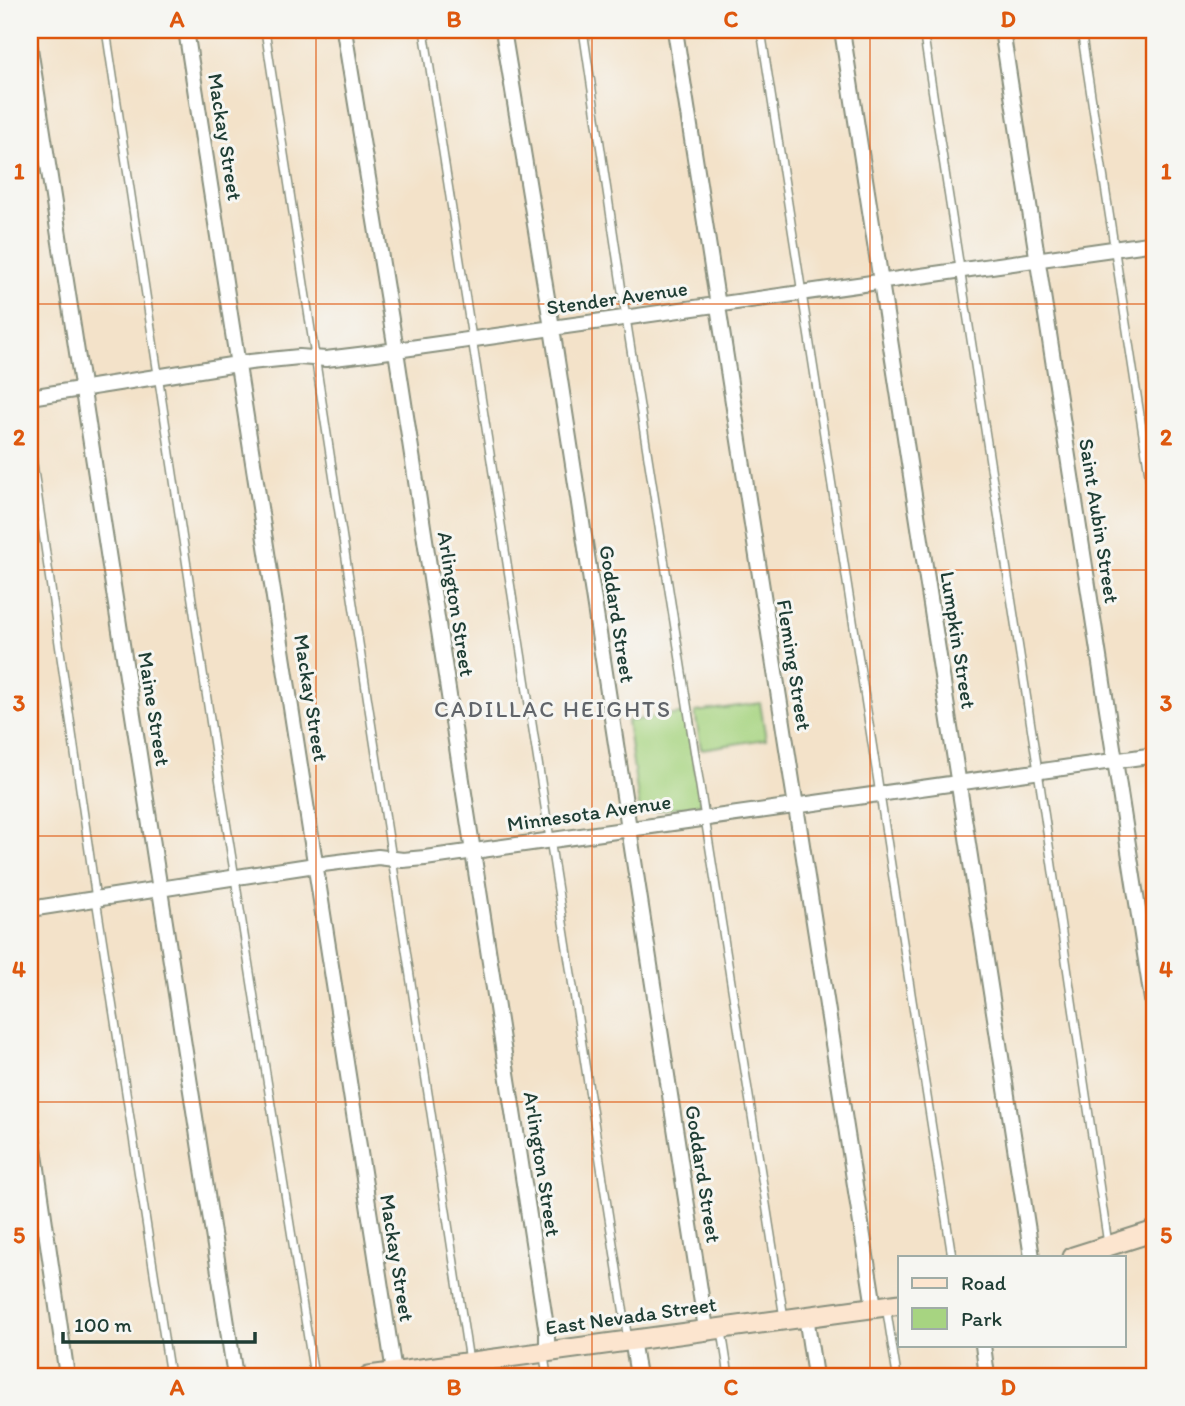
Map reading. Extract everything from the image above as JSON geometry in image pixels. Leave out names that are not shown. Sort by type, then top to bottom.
[{"type":"street","name":"Mackay Street","points":[[186,30],[394,1372]]},
{"type":"street","name":"Arlington Street","points":[[344,30],[396,350],[547,1333],[545,1351]]},
{"type":"street","name":"Goddard Street","points":[[503,30],[629,828],[714,1328]]},
{"type":"street","name":"Fleming Street","points":[[675,30],[794,805],[886,1306]]},
{"type":"street","name":"Lumpkin Street","points":[[842,30],[1032,1256]]},
{"type":"street","name":"Saint Aubin Street","points":[[1002,30],[1155,1019]]},
{"type":"street","name":"Maine Street","points":[[30,48],[236,1376]]},
{"type":"street","name":"Stender Avenue","points":[[30,397],[239,364],[396,350],[1150,244]]},
{"type":"street","name":"Minnesota Avenue","points":[[30,909],[315,866],[378,858],[425,858],[1155,755]]},
{"type":"street","points":[[30,1120],[67,1376]]},
{"type":"street","points":[[1076,1256],[1155,1231]]},
{"type":"street","name":"East Nevada Street","points":[[369,1376],[460,1367],[545,1351],[886,1306]]},
{"type":"street","points":[[806,1316],[815,1376]]},
{"type":"street","points":[[630,1340],[638,1376]]},
{"type":"street","points":[[983,1346],[987,1376]]},
{"type":"lane","points":[[106,30],[314,1376]]},
{"type":"lane","points":[[265,30],[393,859],[460,1367]]},
{"type":"lane","points":[[424,30],[549,840],[630,1340]]},
{"type":"lane","points":[[583,30],[625,318],[784,1319]]},
{"type":"lane","points":[[761,30],[952,1256]]},
{"type":"lane","points":[[923,30],[1038,771],[1108,1246]]},
{"type":"lane","points":[[1081,30],[1155,513]]},
{"type":"lane","points":[[30,443],[96,900],[170,1376]]},
{"type":"lane","points":[[886,1306],[897,1376]]},
{"type":"lane","points":[[714,1328],[729,1376]]},
{"type":"lane","points":[[545,1351],[547,1376]]},
{"type":"green space","points":[[760,703],[766,739],[701,749],[695,712]]},
{"type":"green space","points":[[686,713],[701,805],[640,813],[627,721]]},
{"type":"district","name":"CADILLAC HEIGHTS","points":[[553,709]]}]
